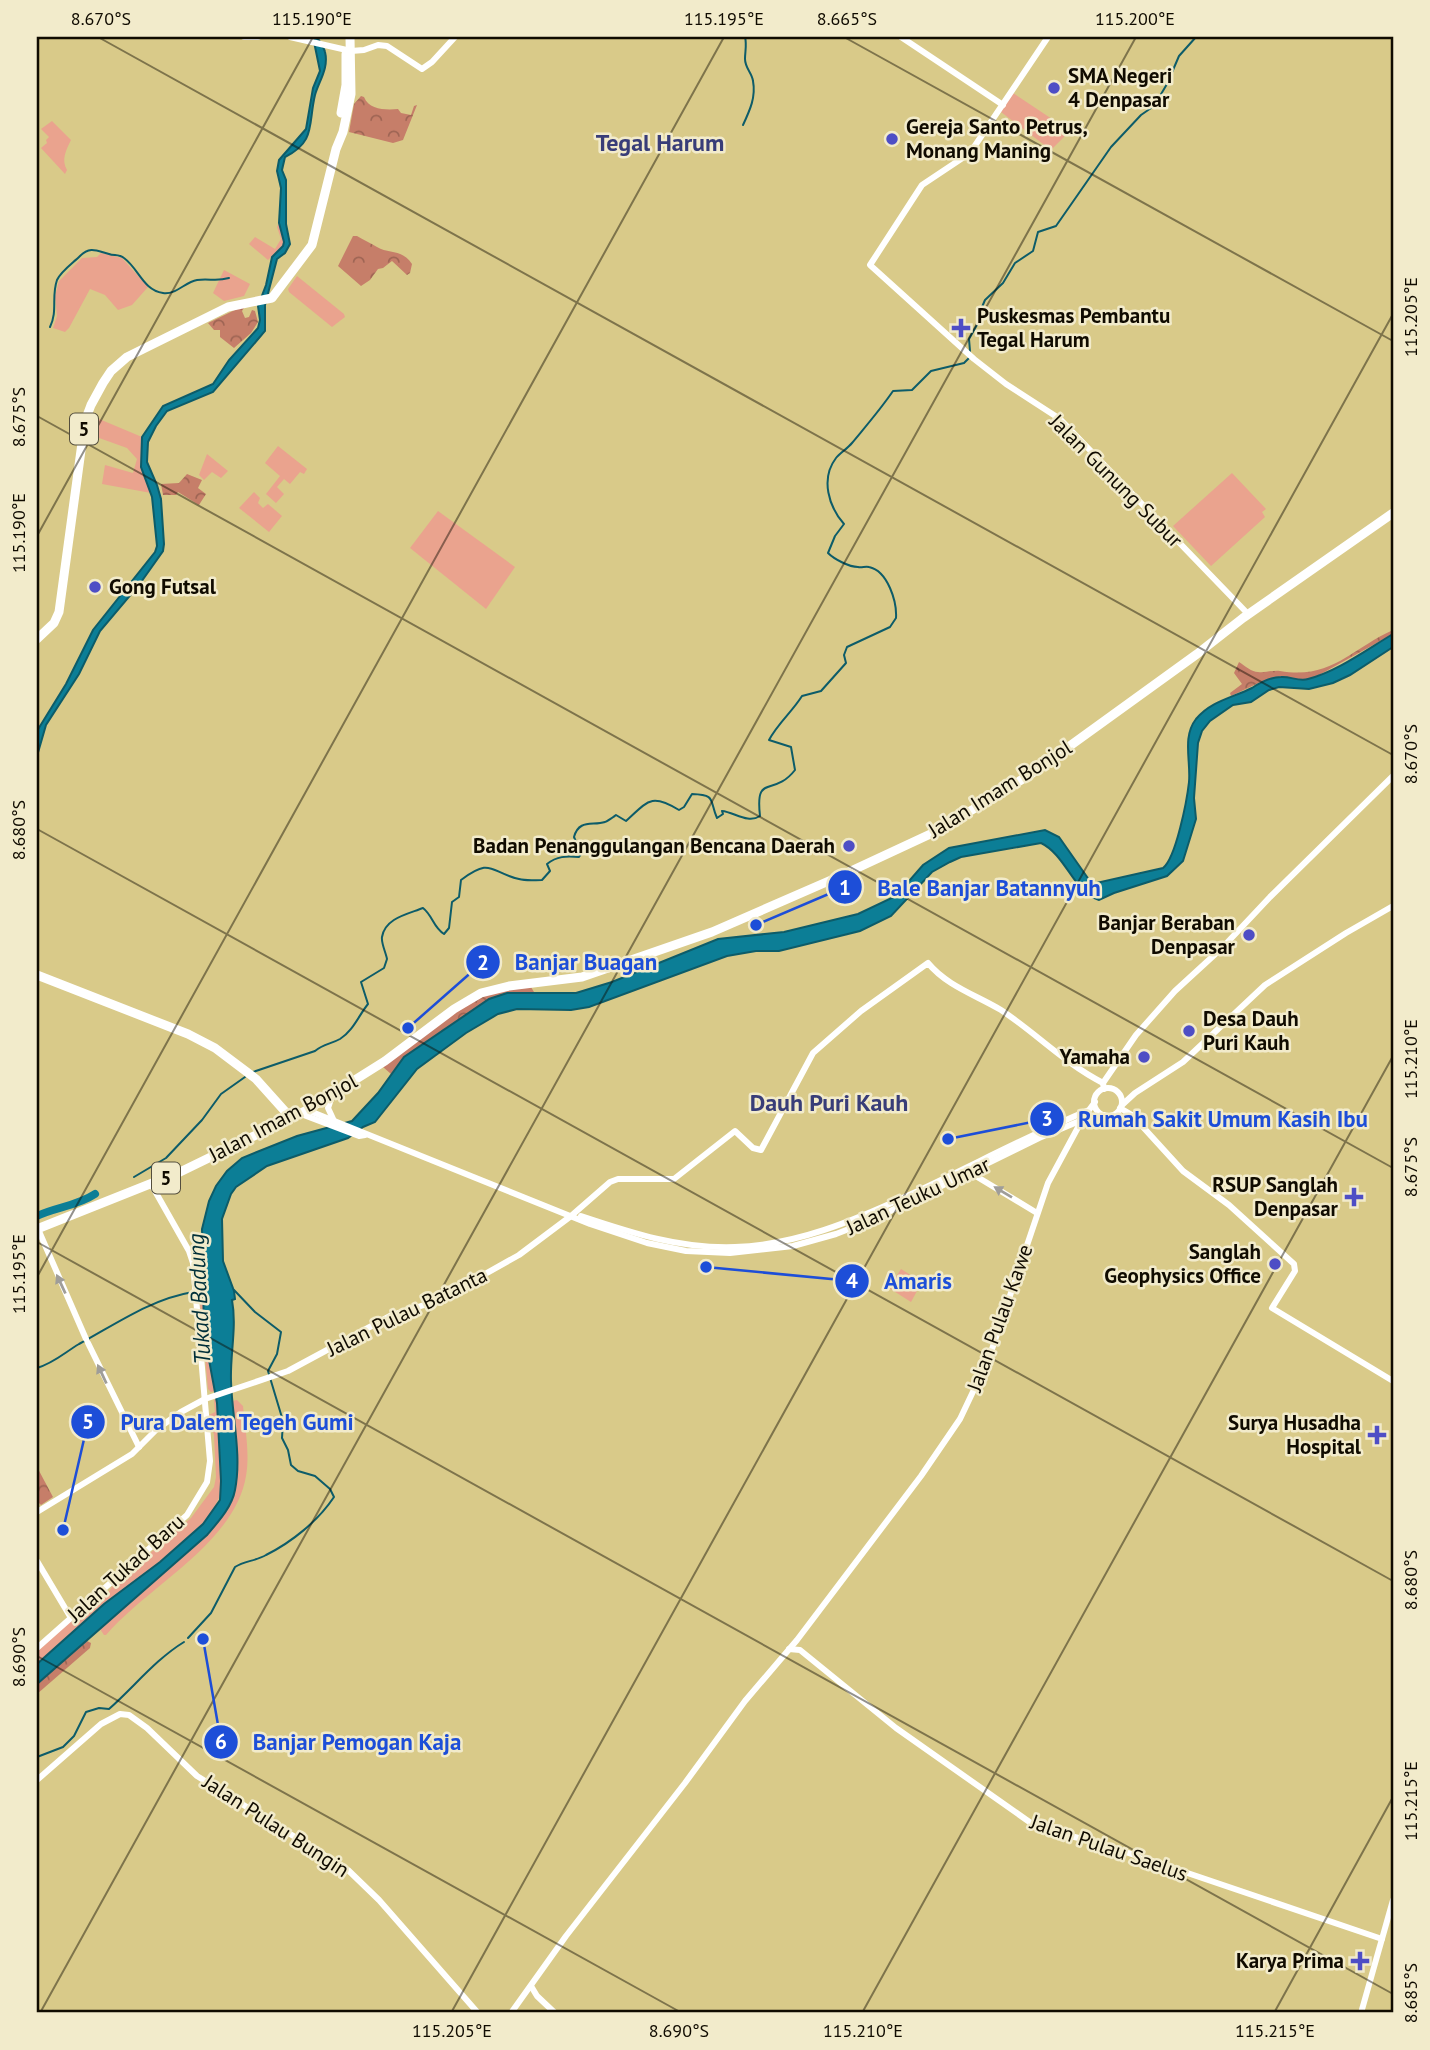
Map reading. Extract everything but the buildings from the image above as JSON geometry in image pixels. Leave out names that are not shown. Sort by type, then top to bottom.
[{"type":"highway","name":"5","points":[[344,37],[348,50]]},
{"type":"highway","name":"5","points":[[37,639],[54,623],[59,612],[85,421],[111,371],[127,357],[228,307],[269,299],[312,246],[336,149],[350,37]]},
{"type":"highway","name":"Jalan Imam Bonjol","points":[[37,1229],[151,1184],[304,1112],[393,1055],[454,1009],[486,991],[582,976],[712,932],[934,832],[1017,783],[1393,513]]},
{"type":"highway","points":[[37,975],[188,1034],[224,1053],[256,1079],[291,1118]]},
{"type":"street","points":[[244,37],[258,37]]},
{"type":"street","points":[[290,37],[348,50],[383,45],[422,69],[455,37]]},
{"type":"street","points":[[901,37],[1003,105],[1048,37]]},
{"type":"street","name":"Jalan Gunung Subur","points":[[1003,105],[968,154],[919,188],[870,265],[974,359],[1013,389],[1060,419],[1249,615]]},
{"type":"street","points":[[1393,776],[1269,897],[1223,947],[1177,989],[1136,1035],[1107,1076],[1095,1102],[1097,1110],[1104,1115],[1113,1115],[1135,1093],[1184,1062],[1272,980],[1393,906]]},
{"type":"street","name":"Jalan Pulau Batanta","points":[[209,1398],[278,1374],[337,1346],[392,1315],[436,1301],[488,1274],[527,1250],[610,1182],[618,1179],[674,1179],[735,1131],[754,1148],[761,1150],[813,1053],[867,1006],[928,963],[941,977],[1002,1011],[1103,1086]]},
{"type":"street","points":[[1107,1076],[1114,1090]]},
{"type":"street","points":[[1103,1086],[1120,1095],[1121,1107],[1132,1115],[1183,1171],[1229,1205],[1294,1264],[1296,1271],[1272,1308],[1393,1381]]},
{"type":"street","points":[[1120,1095],[1135,1093]]},
{"type":"street","points":[[333,1095],[328,1108],[334,1123]]},
{"type":"street","name":"Jalan Teuku Umar","points":[[304,1112],[660,1247],[712,1253],[758,1252],[793,1246],[872,1220],[1082,1116],[1095,1102]]},
{"type":"street","name":"Jalan Teuku Umar","points":[[570,1214],[659,1241],[718,1247],[772,1244],[802,1237],[873,1212],[1082,1116],[1104,1115]]},
{"type":"street","name":"Jalan Pulau Kawe","points":[[793,1645],[921,1476],[960,1419],[989,1358],[1012,1297],[1037,1213],[1052,1175],[1082,1116]]},
{"type":"street","points":[[969,1172],[1037,1213]]},
{"type":"street","name":"Jalan Tukad Baru","points":[[37,1648],[187,1515],[207,1482],[210,1461],[209,1398],[191,1255],[151,1184]]},
{"type":"street","points":[[37,1229],[87,1341],[139,1447]]},
{"type":"street","points":[[37,1512],[122,1461],[157,1429],[181,1412],[209,1398]]},
{"type":"street","points":[[37,1561],[71,1618]]},
{"type":"street","points":[[511,2013],[566,1936],[735,1715],[793,1645]]},
{"type":"street","name":"Jalan Pulau Saelus","points":[[793,1645],[896,1728],[1038,1828],[1099,1843],[1382,1939]]},
{"type":"street","name":"Jalan Pulau Bungin","points":[[37,1780],[101,1724],[120,1714],[129,1714],[205,1781],[348,1870],[379,1900],[478,2013]]},
{"type":"street","points":[[1361,2013],[1393,1900]]},
{"type":"street","points":[[531,1986],[537,1996],[555,2013]]},
{"type":"street","points":[[527,1993],[537,1996]]},
{"type":"shaded area","points":[[1013,93],[1070,131],[1051,150],[1001,112]]},
{"type":"shaded area","points":[[52,121],[71,140],[65,155],[65,174],[41,148],[49,137],[41,129]]},
{"type":"shaded area","points":[[279,223],[283,245],[268,260],[249,244],[255,237],[275,249],[281,239],[277,227]]},
{"type":"shaded area","points":[[101,253],[122,258],[148,287],[132,305],[118,310],[105,295],[90,289],[69,328],[65,332],[53,328],[57,316],[55,296],[59,281],[82,258],[97,257]]},
{"type":"shaded area","points":[[224,270],[250,284],[244,296],[224,301],[213,293]]},
{"type":"shaded area","points":[[297,276],[345,317],[332,327],[289,292],[288,289]]},
{"type":"shaded area","points":[[92,416],[142,437],[141,467],[151,493],[102,484],[105,465],[133,473],[137,459],[127,448],[88,434]]},
{"type":"shaded area","points":[[278,446],[307,469],[304,474],[300,472],[290,484],[284,479],[277,487],[284,494],[276,503],[266,494],[280,476],[265,463]]},
{"type":"shaded area","points":[[207,454],[228,471],[221,478],[212,472],[204,480],[199,475]]},
{"type":"shaded area","points":[[1232,473],[1266,509],[1262,512],[1265,517],[1211,566],[1173,526]]},
{"type":"shaded area","points":[[254,492],[260,498],[258,503],[263,508],[268,504],[282,516],[269,532],[239,508]]},
{"type":"shaded area","points":[[438,511],[515,567],[486,609],[410,548]]},
{"type":"shaded area","points":[[901,1269],[922,1282],[911,1302],[889,1288]]},
{"type":"shaded area","points":[[204,1301],[204,1333],[215,1391],[211,1392],[208,1389],[200,1303]]},
{"type":"shaded area","points":[[217,1399],[221,1494],[209,1518],[147,1573],[103,1604],[37,1664],[37,1652],[71,1621],[107,1594],[114,1584],[191,1518],[214,1487],[214,1435],[209,1415],[215,1412],[214,1400]]},
{"type":"shaded area","points":[[237,1400],[243,1406],[248,1458],[239,1500],[208,1543],[104,1635],[100,1629],[207,1535],[228,1503],[236,1472],[232,1401]]},
{"type":"green space","points":[[361,96],[374,107],[398,109],[401,113],[411,115],[417,105],[403,140],[393,143],[349,132],[354,104]]},
{"type":"green space","points":[[353,236],[404,256],[412,264],[410,273],[407,275],[392,261],[378,269],[370,280],[361,286],[338,266]]},
{"type":"green space","points":[[244,308],[242,311],[245,318],[249,317],[252,310],[255,311],[258,322],[251,333],[234,348],[220,337],[220,330],[214,330],[208,323]]},
{"type":"green space","points":[[187,474],[202,480],[198,488],[206,494],[199,505],[178,492],[176,495],[163,495],[161,484],[179,483]]},
{"type":"green space","points":[[1393,630],[1393,634],[1319,675],[1304,681],[1287,677],[1263,681],[1231,696],[1230,693],[1242,684],[1234,673],[1239,662],[1256,672],[1313,671],[1340,661]]},
{"type":"green space","points":[[531,987],[534,992],[507,993],[489,999],[404,1057],[391,1074],[383,1067],[458,1010],[492,992]]},
{"type":"green space","points":[[37,1467],[53,1497],[41,1505],[37,1501]]},
{"type":"green space","points":[[87,1641],[91,1643],[90,1648],[37,1694],[37,1684]]},
{"type":"water","points":[[313,37],[317,37],[324,48],[326,64],[315,95],[309,131],[302,145],[285,157],[282,170],[286,180],[286,224],[290,244],[285,253],[277,259],[265,305],[265,331],[213,392],[167,411],[156,426],[148,442],[147,462],[161,499],[163,551],[139,585],[100,631],[79,674],[46,725],[37,756],[37,731],[66,684],[93,630],[157,546],[152,497],[141,467],[142,437],[163,406],[213,384],[229,360],[258,328],[258,306],[272,257],[284,242],[279,223],[279,160],[306,129],[313,88],[320,71]]},
{"type":"water","name":"Tukad Badung","points":[[1393,634],[1393,647],[1350,675],[1309,689],[1279,687],[1269,690],[1251,702],[1233,705],[1210,721],[1202,731],[1198,743],[1194,798],[1196,819],[1183,861],[1167,876],[1099,900],[1083,890],[1057,856],[1041,843],[961,857],[932,872],[891,916],[860,931],[779,951],[756,951],[727,956],[589,1007],[571,1010],[517,1009],[498,1014],[466,1033],[417,1069],[375,1122],[348,1138],[267,1166],[236,1187],[222,1219],[223,1261],[235,1299],[232,1300],[234,1320],[231,1381],[237,1477],[231,1502],[207,1535],[37,1684],[37,1664],[104,1604],[160,1562],[203,1524],[220,1500],[217,1403],[204,1333],[202,1229],[216,1186],[227,1171],[242,1158],[297,1136],[352,1121],[378,1093],[404,1057],[489,999],[507,993],[576,993],[612,982],[718,939],[784,932],[858,914],[896,896],[923,865],[949,848],[1045,830],[1059,837],[1092,884],[1163,868],[1172,853],[1186,802],[1189,782],[1189,733],[1196,719],[1215,704],[1269,679],[1284,677],[1305,680],[1330,671]]},
{"type":"waterway","points":[[743,125],[754,93],[752,78],[745,62],[745,37]]},
{"type":"waterway","points":[[970,351],[969,339],[982,316],[985,300],[1003,283],[1015,263],[1033,251],[1038,232],[1056,226],[1111,147],[1141,115],[1154,106],[1179,56],[1196,37]]},
{"type":"waterway","points":[[50,327],[54,315],[57,280],[64,270],[90,250],[122,257],[146,284],[163,293],[172,292],[197,280],[229,278]]},
{"type":"waterway","points":[[253,1072],[315,1051],[345,1036],[368,1004],[361,982],[384,968],[387,959],[382,937],[388,925],[423,908],[444,934],[449,928],[452,902],[459,897],[461,880],[471,873],[490,868],[522,880],[542,880],[550,871],[547,864],[554,859],[579,857],[581,854],[574,837],[583,825],[605,822],[616,815],[626,821],[650,802],[662,802],[679,810],[692,794],[700,795],[709,797],[717,818],[723,814],[722,811],[751,819],[760,816],[759,803],[763,789],[780,783],[795,770],[791,747],[769,740],[773,734],[802,696],[821,691],[846,663],[844,655],[847,647],[890,627],[896,618],[893,596],[881,574],[869,567],[846,564],[828,553],[844,524],[834,509],[828,492],[831,466],[893,391],[912,390],[931,371],[964,363],[970,357]]},
{"type":"waterway","points":[[134,1177],[166,1158],[202,1120],[221,1094],[245,1077]]},
{"type":"waterway","points":[[37,1216],[95,1194]]},
{"type":"waterway","points":[[188,1638],[211,1613],[235,1567],[262,1557],[295,1537],[334,1497],[330,1489],[315,1476],[298,1471],[291,1465],[282,1438],[283,1421],[268,1371],[277,1354],[281,1332],[255,1312],[234,1290]]},
{"type":"waterway","points":[[37,1368],[54,1361],[134,1313],[163,1300],[193,1292]]},
{"type":"waterway","points":[[37,1757],[63,1747],[74,1736],[86,1712],[99,1708],[109,1709],[155,1665],[184,1642]]},
{"type":"place","name":"SMA Negeri 4 Denpasar","points":[[1054,88]]},
{"type":"place","name":"Gereja Santo Petrus, Monang Maning","points":[[892,139]]},
{"type":"place","name":"Puskesmas Pembantu Tegal Harum","points":[[961,328]]},
{"type":"place","name":"Gong Futsal","points":[[95,587]]},
{"type":"place","name":"Badan Penanggulangan Bencana Daerah","points":[[849,846]]},
{"type":"place","name":"Bale Banjar Batannyuh","points":[[756,925]]},
{"type":"place","name":"Banjar Beraban Denpasar","points":[[1249,935]]},
{"type":"place","name":"Banjar Buagan","points":[[408,1028]]},
{"type":"place","name":"Desa Dauh Puri Kauh","points":[[1189,1031]]},
{"type":"place","name":"Yamaha","points":[[1144,1057]]},
{"type":"place","name":"Rumah Sakit Umum Kasih Ibu","points":[[948,1139]]},
{"type":"place","name":"RSUP Sanglah Denpasar","points":[[1354,1197]]},
{"type":"place","name":"Sanglah Geophysics Office","points":[[1275,1264]]},
{"type":"place","name":"Amaris","points":[[706,1267]]},
{"type":"place","name":"Surya Husadha Hospital","points":[[1377,1435]]},
{"type":"place","name":"Pura Dalem Tegeh Gumi","points":[[63,1530]]},
{"type":"place","name":"Banjar Pemogan Kaja","points":[[203,1639]]},
{"type":"place","name":"Karya Prima","points":[[1360,1961]]},
{"type":"district","name":"Tegal Harum","points":[[660,143]]},
{"type":"district","name":"Dauh Puri Kauh","points":[[829,1103]]}]
